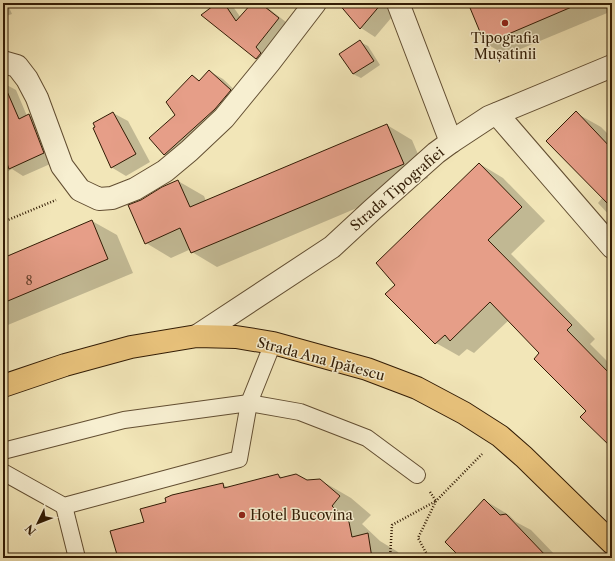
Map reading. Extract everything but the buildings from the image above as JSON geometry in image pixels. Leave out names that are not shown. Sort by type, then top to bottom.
[{"type":"main road","name":"Strada Ana Ipătescu","points":[[3,386],[65,365],[131,347],[197,336],[236,337],[273,344],[367,369],[417,388],[464,412],[500,436],[549,480],[612,543]]},
{"type":"street","points":[[3,62],[17,66],[27,79],[37,98],[62,166],[80,190],[99,199],[112,198],[135,189],[165,171],[224,118],[269,63],[314,3]]},
{"type":"street","points":[[398,3],[451,142]]},
{"type":"street","name":"Strada Tipografiei","points":[[197,336],[332,247],[407,179],[451,142],[489,117],[612,66]]},
{"type":"street","points":[[497,114],[612,247]]},
{"type":"lane","points":[[3,472],[64,506],[238,459],[249,403],[273,344]]},
{"type":"lane","points":[[3,451],[124,420],[249,403],[300,412],[367,438],[417,475]]},
{"type":"lane","points":[[64,506],[77,558]]},
{"type":"path","points":[[3,222],[80,190]]},
{"type":"path","points":[[390,558],[392,525],[436,501],[500,436]]},
{"type":"path","points":[[417,475],[436,501]]},
{"type":"path","points":[[429,558],[418,538],[436,501]]},
{"type":"place","name":"Tipografia Mușatinii","points":[[505,23]]},
{"type":"place","name":"Hotel Bucovina","points":[[242,515]]}]
